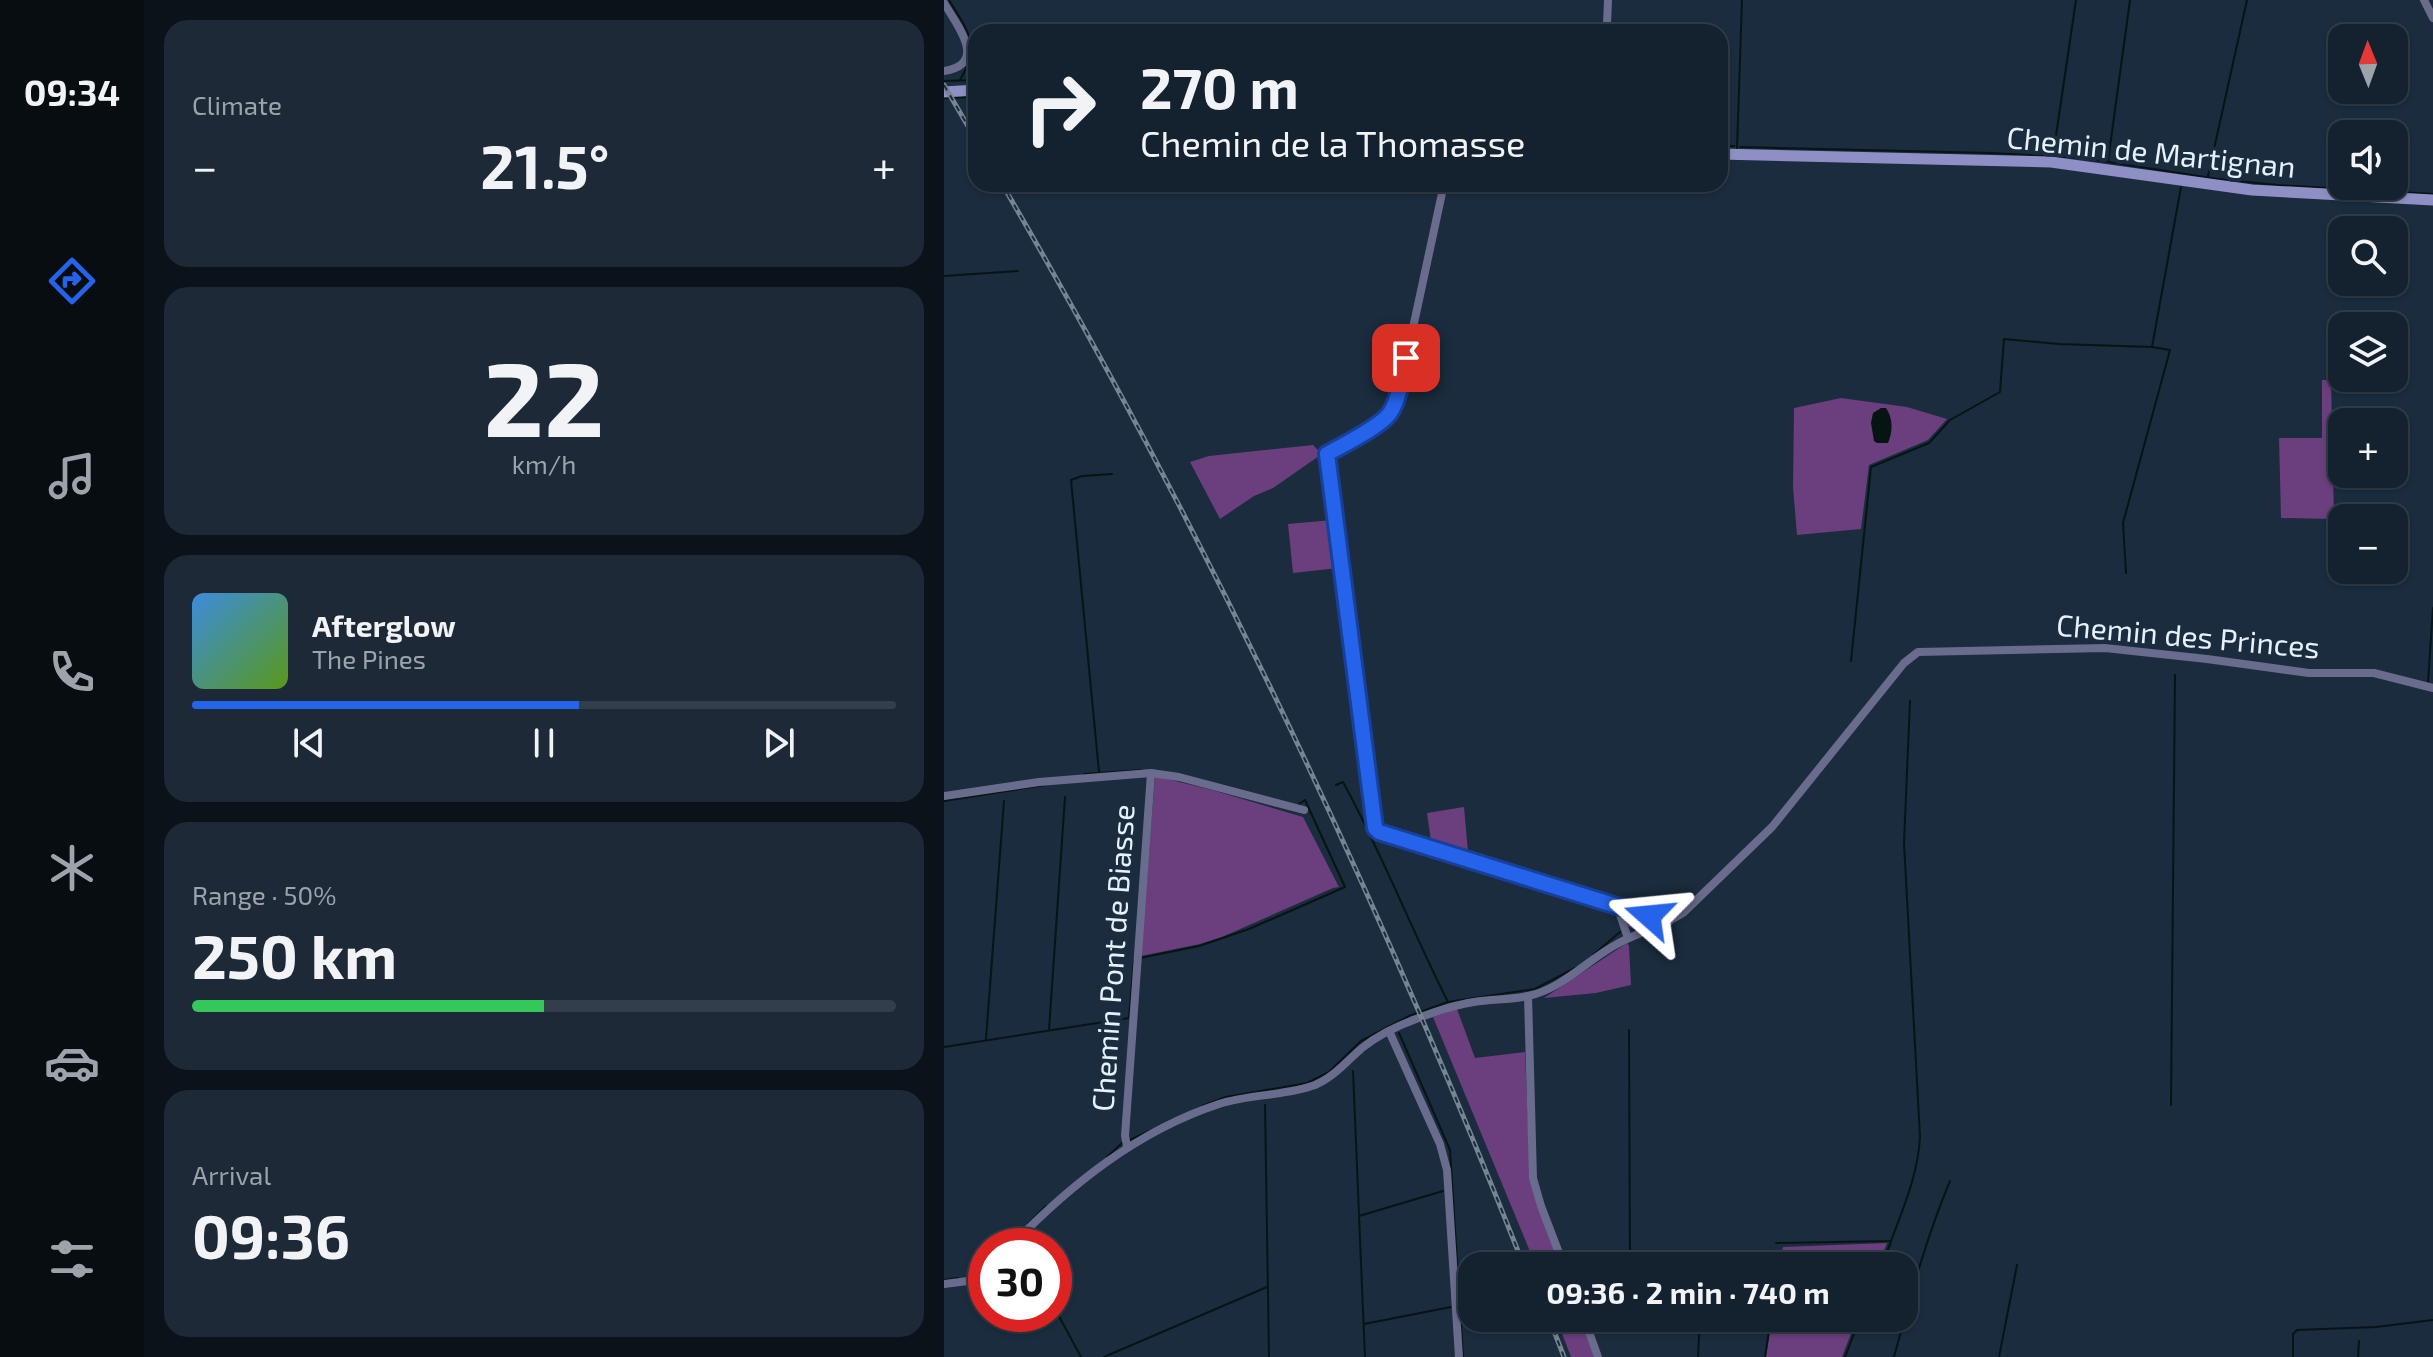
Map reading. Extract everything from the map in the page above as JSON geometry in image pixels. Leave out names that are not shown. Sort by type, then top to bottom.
[{"type":"main road","points":[[944,92],[968,90]]},
{"type":"main road","name":"Chemin de Martignan","points":[[1728,154],[2051,162],[2252,190],[2433,200]]},
{"type":"street","points":[[1607,24],[1608,0]]},
{"type":"street","points":[[2424,0],[2433,18]]},
{"type":"street","points":[[944,3],[965,38],[968,52],[956,69],[944,71]]},
{"type":"street","points":[[1442,192],[1400,388],[1390,413],[1327,454],[1375,828],[1379,832],[1669,922]]},
{"type":"street","name":"Chemin des Princes","points":[[1028,1228],[1127,1146],[1217,1105],[1313,1085],[1333,1074],[1366,1045],[1389,1031],[1452,1007],[1475,1001],[1528,996],[1548,989],[1628,938],[1669,922],[1683,913],[1772,827],[1904,663],[1918,652],[2105,648],[2309,673],[2374,673],[2433,688]]},
{"type":"street","points":[[944,796],[1039,782],[1151,773],[1179,777],[1304,810]]},
{"type":"street","name":"Chemin Pont de Biasse","points":[[1127,1146],[1125,1136],[1151,773]]},
{"type":"street","points":[[1617,906],[1628,938]]},
{"type":"street","points":[[1528,996],[1533,1178],[1559,1252]]},
{"type":"street","points":[[1389,1031],[1444,1156],[1450,1199],[1459,1357]]},
{"type":"street","points":[[944,1284],[968,1281]]},
{"type":"street","points":[[1589,1332],[1598,1357]]},
{"type":"shaded area","points":[[2322,380],[2328,380],[2332,408],[2328,408],[2328,488],[2333,488],[2334,504],[2328,504],[2328,519],[2281,518],[2279,438],[2322,438]]},
{"type":"shaded area","points":[[1841,398],[1907,407],[1947,419],[1928,440],[1869,465],[1861,529],[1797,535],[1793,487],[1794,408]]},
{"type":"shaded area","points":[[1886,408],[1891,420],[1888,443],[1874,441],[1873,413]]},
{"type":"shaded area","points":[[1313,445],[1322,454],[1220,519],[1190,462],[1209,456]]},
{"type":"shaded area","points":[[1332,520],[1338,568],[1293,573],[1288,524]]},
{"type":"shaded area","points":[[1155,776],[1303,817],[1339,887],[1222,937],[1141,956]]},
{"type":"shaded area","points":[[1464,807],[1468,852],[1431,841],[1427,813]]},
{"type":"shaded area","points":[[1626,911],[1661,921],[1636,930],[1628,926]]},
{"type":"shaded area","points":[[1627,943],[1631,985],[1596,993],[1544,998]]},
{"type":"shaded area","points":[[1457,1009],[1475,1058],[1525,1052],[1530,1176],[1557,1252],[1530,1252],[1433,1017]]},
{"type":"shaded area","points":[[1887,1243],[1883,1252],[1782,1252],[1783,1247]]},
{"type":"shaded area","points":[[1561,1332],[1585,1332],[1594,1357],[1571,1357]]},
{"type":"shaded area","points":[[1770,1332],[1852,1332],[1842,1357],[1766,1357]]},
{"type":"waterway","points":[[949,0],[968,34]]},
{"type":"waterway","points":[[1737,149],[1742,0]]},
{"type":"waterway","points":[[2053,156],[2076,0]]},
{"type":"waterway","points":[[2108,161],[2130,0]]},
{"type":"waterway","points":[[2208,176],[2247,0]]},
{"type":"waterway","points":[[960,80],[968,62]]},
{"type":"waterway","points":[[944,81],[968,80]]},
{"type":"waterway","points":[[944,98],[968,97]]},
{"type":"waterway","points":[[1728,146],[1734,146]]},
{"type":"waterway","points":[[1740,147],[2083,158],[2218,179],[2433,194]]},
{"type":"waterway","points":[[2126,573],[2123,523],[2170,350],[2152,347],[2181,187]]},
{"type":"waterway","points":[[944,276],[1018,271]]},
{"type":"waterway","points":[[1851,661],[1871,467],[1929,443],[1950,420],[2000,392],[2004,339],[2152,347]]},
{"type":"waterway","points":[[1099,772],[1071,480],[1112,474]]},
{"type":"waterway","points":[[2428,682],[2433,608]]},
{"type":"waterway","points":[[2171,1105],[2175,675]]},
{"type":"waterway","points":[[1776,1243],[1891,1241],[1913,1177],[1920,1137],[1904,843],[1910,701]]},
{"type":"waterway","points":[[1084,774],[1142,770]]},
{"type":"waterway","points":[[1336,785],[1343,782],[1357,809],[1448,1002]]},
{"type":"waterway","points":[[944,801],[1045,785]]},
{"type":"waterway","points":[[1049,1030],[1065,797]]},
{"type":"waterway","points":[[1140,958],[1199,946],[1249,929],[1345,887],[1305,800],[1299,804]]},
{"type":"waterway","points":[[986,1039],[1004,801]]},
{"type":"waterway","points":[[1593,955],[1620,932]]},
{"type":"waterway","points":[[944,1047],[1129,1018],[1134,960]]},
{"type":"waterway","points":[[1202,1106],[1226,1097],[1307,1083],[1329,1072],[1361,1041],[1409,1016],[1448,1002],[1535,989],[1575,968]]},
{"type":"waterway","points":[[1629,1030],[1630,1252]]},
{"type":"waterway","points":[[1399,1033],[1450,1150],[1463,1357]]},
{"type":"waterway","points":[[1353,1071],[1359,1214]]},
{"type":"waterway","points":[[1265,1105],[1269,1357]]},
{"type":"waterway","points":[[1130,1140],[1149,1131]]},
{"type":"waterway","points":[[1107,1157],[1122,1143]]},
{"type":"waterway","points":[[1894,1357],[1912,1290],[1950,1181]]},
{"type":"waterway","points":[[1365,1357],[1359,1216],[1443,1191]]},
{"type":"waterway","points":[[1028,1224],[1046,1206]]},
{"type":"waterway","points":[[1887,1252],[1891,1242]]},
{"type":"waterway","points":[[1999,1357],[2017,1265]]},
{"type":"waterway","points":[[944,1280],[958,1278]]},
{"type":"waterway","points":[[1104,1357],[1267,1287]]},
{"type":"waterway","points":[[1364,1324],[1451,1307]]},
{"type":"waterway","points":[[2293,1357],[2293,1334],[2297,1330],[2376,1327],[2433,1320]]},
{"type":"waterway","points":[[1068,1332],[1081,1357]]},
{"type":"waterway","points":[[1698,1357],[1699,1332]]},
{"type":"waterway","points":[[1765,1357],[1769,1332]]},
{"type":"waterway","points":[[1845,1357],[1855,1332]]},
{"type":"waterway","points":[[2358,1357],[2359,1341]]},
{"type":"railway","points":[[944,85],[968,126]]},
{"type":"railway","points":[[1007,192],[1148,446],[1284,715],[1409,989],[1518,1252]]},
{"type":"railway","points":[[1554,1332],[1564,1357]]},
{"type":"route","points":[[1406,358],[1400,388],[1390,413],[1327,454],[1375,828],[1379,832],[1649,916]]}]
